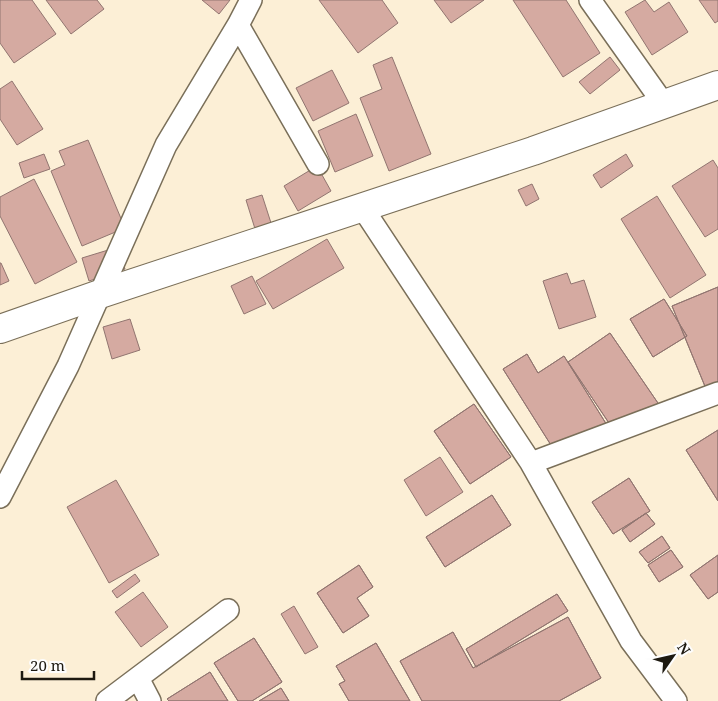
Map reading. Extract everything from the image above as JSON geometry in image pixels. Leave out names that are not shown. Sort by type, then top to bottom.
[{"type":"main road","points":[[0,329],[100,294],[533,151],[718,84]]},
{"type":"street","points":[[0,497],[68,366],[166,145],[251,0]]},
{"type":"street","points":[[590,0],[663,103]]},
{"type":"street","points":[[238,25],[318,164]]},
{"type":"street","points":[[362,207],[532,463],[631,641],[676,701]]},
{"type":"street","points":[[532,463],[718,392]]},
{"type":"street","points":[[108,701],[228,610]]},
{"type":"street","points":[[138,678],[150,701]]},
{"type":"building","points":[[0,0],[32,0],[56,34],[14,63],[0,43]]},
{"type":"building","points":[[46,0],[97,0],[104,9],[71,34]]},
{"type":"building","points":[[202,0],[230,0],[219,14]]},
{"type":"building","points":[[319,0],[382,0],[398,23],[358,53]]},
{"type":"building","points":[[434,0],[484,0],[451,23]]},
{"type":"building","points":[[513,0],[566,0],[600,53],[563,77]]},
{"type":"building","points":[[645,0],[654,12],[669,2],[688,32],[652,55],[625,12]]},
{"type":"building","points":[[699,0],[718,0],[718,21],[715,23]]},
{"type":"building","points":[[392,57],[431,154],[389,171],[360,98],[382,89],[373,65]]},
{"type":"building","points":[[610,57],[620,70],[590,94],[579,82]]},
{"type":"building","points":[[332,70],[349,103],[313,121],[296,88]]},
{"type":"building","points":[[12,81],[43,129],[17,145],[0,119],[0,89]]},
{"type":"building","points":[[356,114],[373,156],[335,172],[318,131]]},
{"type":"building","points":[[88,140],[125,228],[82,246],[51,171],[65,165],[59,151]]},
{"type":"building","points":[[44,154],[50,169],[24,178],[19,163]]},
{"type":"building","points":[[626,154],[633,166],[601,188],[593,175]]},
{"type":"building","points":[[713,160],[718,168],[718,229],[705,237],[672,186]]},
{"type":"building","points":[[317,166],[331,191],[298,211],[284,186]]},
{"type":"building","points":[[34,179],[77,262],[35,284],[0,216],[0,197]]},
{"type":"building","points":[[532,184],[539,199],[526,206],[518,190]]},
{"type":"building","points":[[262,195],[272,226],[256,232],[246,200]]},
{"type":"building","points":[[657,196],[706,275],[670,298],[621,219]]},
{"type":"building","points":[[327,239],[344,268],[273,309],[256,281]]},
{"type":"building","points":[[118,247],[125,269],[89,281],[82,258]]},
{"type":"building","points":[[0,263],[9,281],[0,285]]},
{"type":"building","points":[[567,273],[571,284],[584,280],[596,317],[559,329],[543,281]]},
{"type":"building","points":[[252,276],[266,304],[244,314],[231,286]]},
{"type":"building","points":[[718,287],[718,398],[711,401],[672,306]]},
{"type":"building","points":[[718,287],[718,398],[711,401],[672,306]]},
{"type":"building","points":[[664,299],[687,336],[653,357],[630,319]]},
{"type":"building","points":[[664,299],[687,336],[653,357],[630,319]]},
{"type":"building","points":[[130,319],[140,350],[112,359],[103,327]]},
{"type":"building","points":[[610,333],[660,406],[617,435],[568,362]]},
{"type":"building","points":[[610,333],[660,406],[617,435],[568,362]]},
{"type":"building","points":[[527,354],[538,373],[564,356],[610,430],[561,461],[503,369]]},
{"type":"building","points":[[527,354],[538,373],[564,356],[610,430],[561,461],[503,369]]},
{"type":"building","points":[[474,404],[511,457],[470,484],[434,431]]},
{"type":"building","points":[[474,404],[511,457],[470,484],[434,431]]},
{"type":"building","points":[[718,430],[718,501],[686,450]]},
{"type":"building","points":[[718,430],[718,501],[686,450]]},
{"type":"building","points":[[440,457],[463,492],[426,516],[404,480]]},
{"type":"building","points":[[629,478],[650,511],[613,534],[592,502]]},
{"type":"building","points":[[629,478],[650,511],[613,534],[592,502]]},
{"type":"building","points":[[116,480],[159,555],[109,583],[67,507]]},
{"type":"building","points":[[492,495],[511,525],[445,567],[426,537]]},
{"type":"building","points":[[492,495],[511,525],[445,567],[426,537]]},
{"type":"building","points":[[646,513],[655,524],[630,542],[622,530]]},
{"type":"building","points":[[646,513],[655,524],[630,542],[622,530]]},
{"type":"building","points":[[662,536],[670,548],[648,563],[639,552]]},
{"type":"building","points":[[662,536],[670,548],[648,563],[639,552]]},
{"type":"building","points":[[671,550],[683,567],[659,582],[648,565]]},
{"type":"building","points":[[671,550],[683,567],[659,582],[648,565]]},
{"type":"building","points":[[718,555],[718,592],[708,599],[690,575]]},
{"type":"building","points":[[718,555],[718,592],[708,599],[690,575]]},
{"type":"building","points":[[359,565],[373,587],[357,598],[369,616],[343,633],[317,593]]},
{"type":"building","points":[[359,565],[373,587],[357,598],[369,616],[343,633],[317,593]]},
{"type":"building","points":[[135,574],[140,581],[117,598],[112,591]]},
{"type":"building","points":[[143,592],[168,627],[141,647],[115,612]]},
{"type":"building","points":[[557,594],[568,611],[476,667],[466,649]]},
{"type":"building","points":[[557,594],[568,611],[476,667],[466,649]]},
{"type":"building","points":[[294,606],[318,647],[305,654],[281,614]]},
{"type":"building","points":[[568,617],[601,678],[559,701],[422,701],[400,661],[453,632],[473,668]]},
{"type":"building","points":[[568,617],[601,678],[559,701],[422,701],[400,661],[453,632],[473,668]]},
{"type":"building","points":[[254,638],[282,682],[252,701],[238,701],[214,663]]},
{"type":"building","points":[[254,638],[282,682],[252,701],[238,701],[214,663]]},
{"type":"building","points":[[376,643],[410,701],[349,701],[339,684],[345,681],[336,666]]},
{"type":"building","points":[[376,643],[410,701],[349,701],[339,684],[345,681],[336,666]]},
{"type":"building","points":[[210,672],[228,701],[169,701],[167,699]]},
{"type":"building","points":[[210,672],[228,701],[169,701],[167,699]]},
{"type":"building","points":[[281,688],[289,701],[259,701]]},
{"type":"building","points":[[281,688],[289,701],[259,701]]}]
